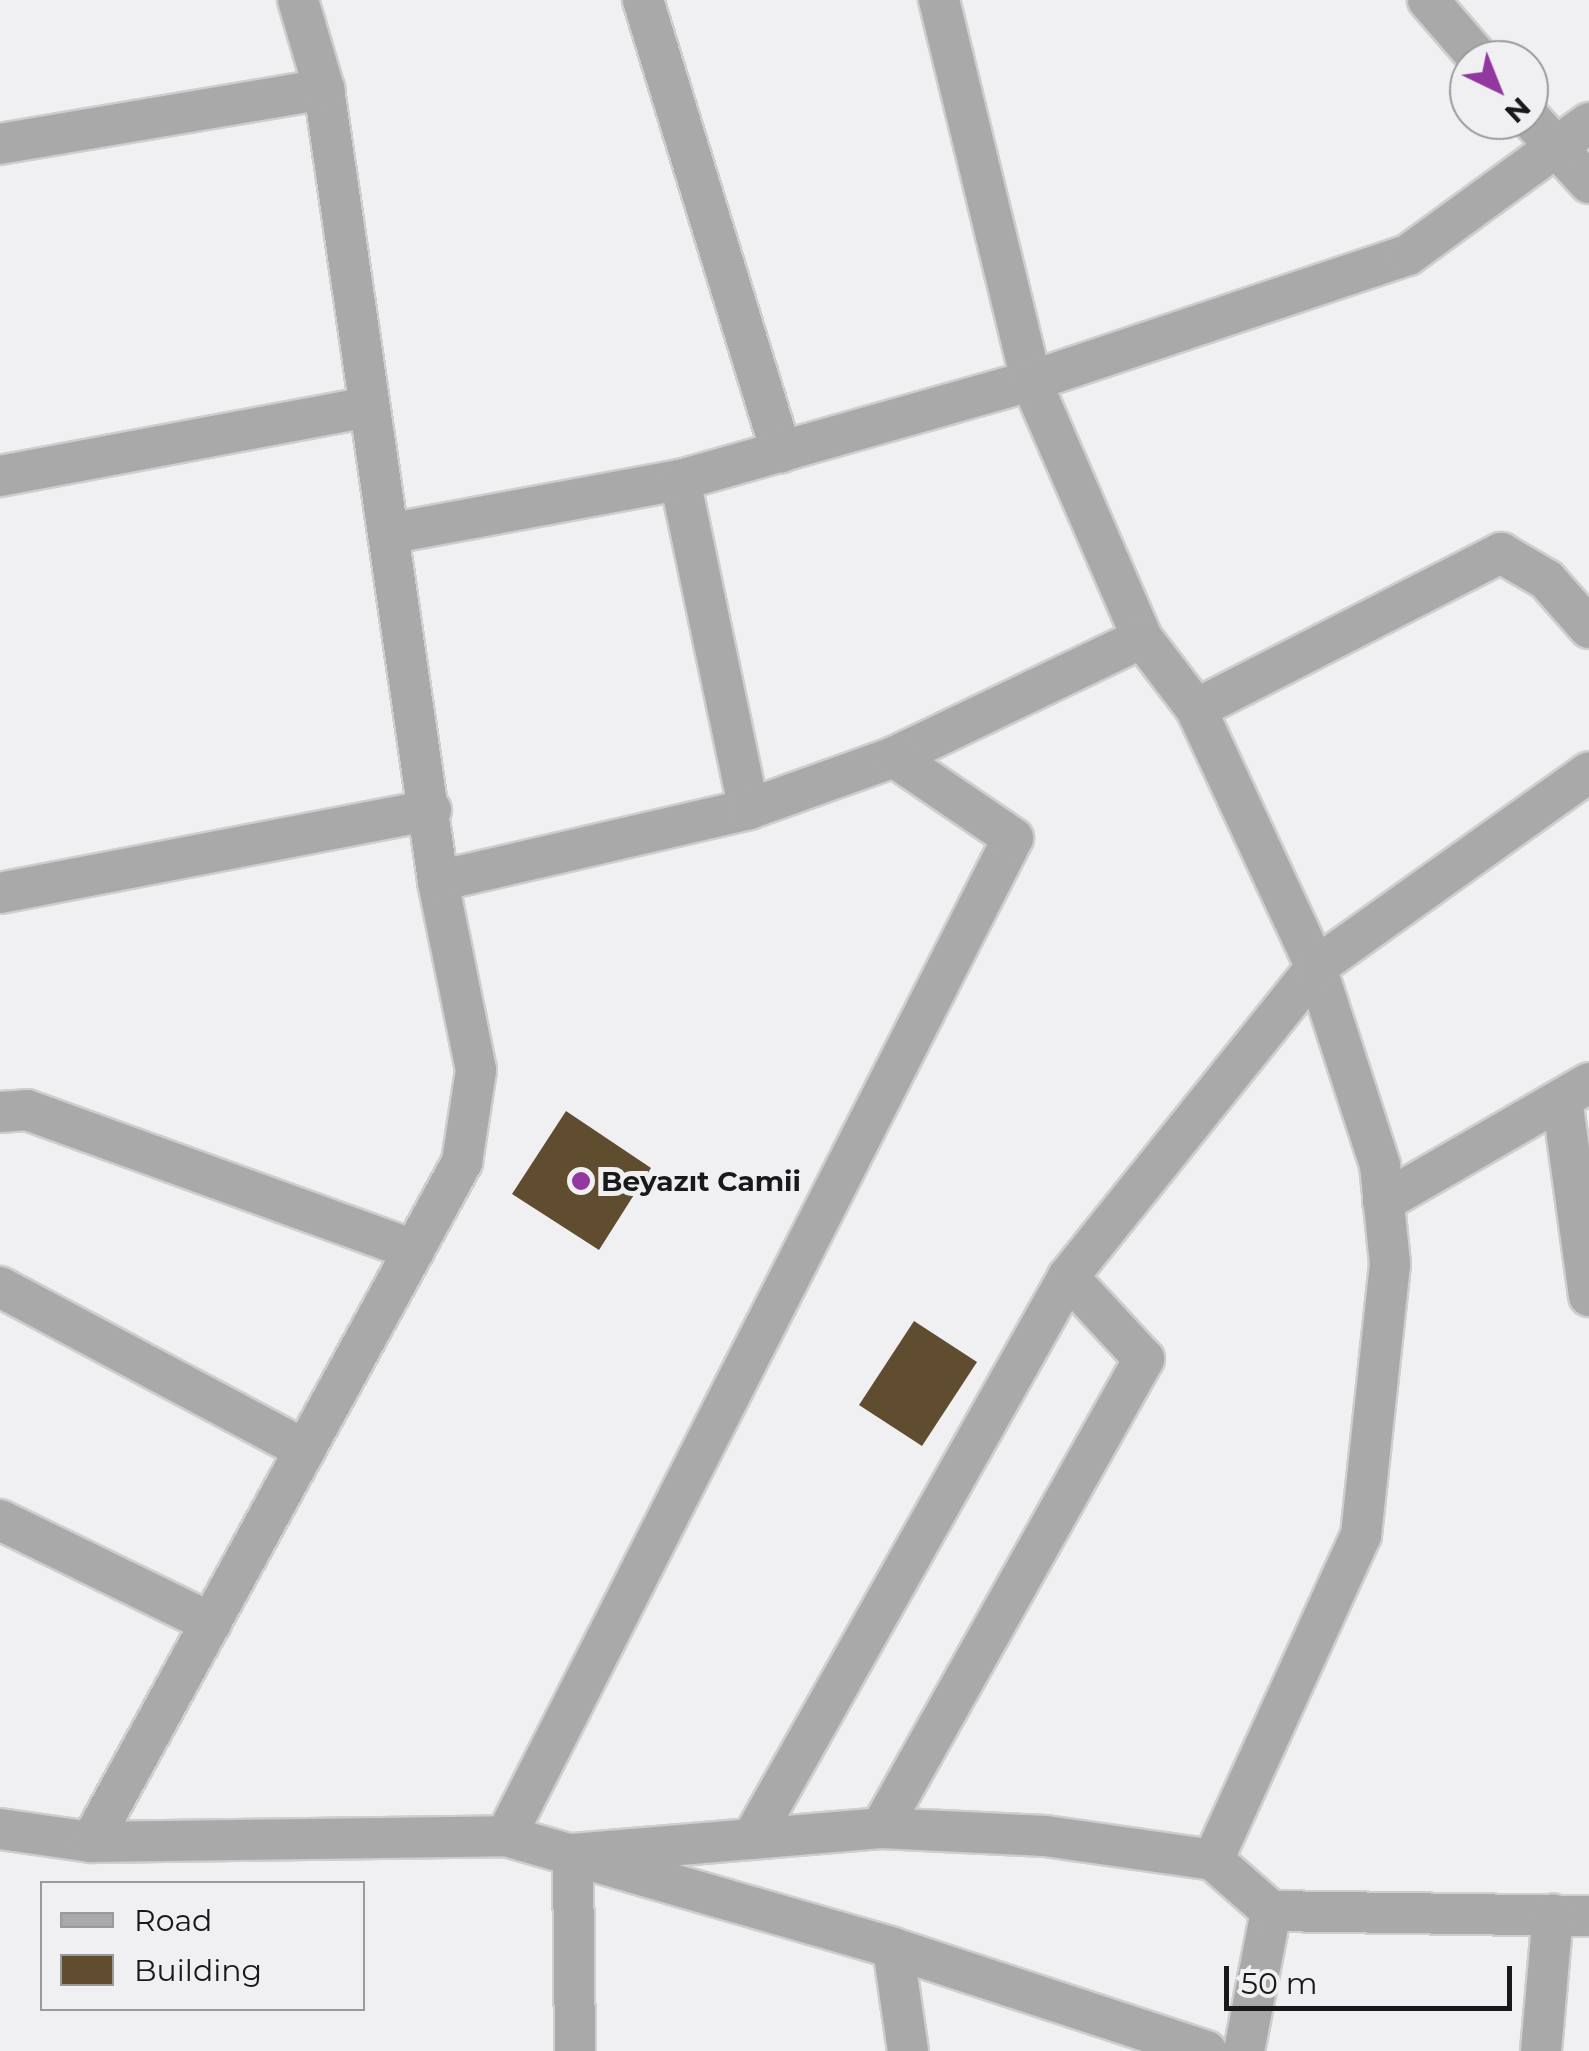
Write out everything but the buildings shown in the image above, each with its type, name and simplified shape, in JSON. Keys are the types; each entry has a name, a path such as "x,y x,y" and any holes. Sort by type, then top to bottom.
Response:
{"street":[{"path":"92,1842 462,1162 476,1070 438,881 392,533 367,407 324,88 298,0"},
{"path":"643,0 781,452"},
{"path":"938,0 1032,381 1142,638 1196,709 1316,967 1380,1165 1390,1264 1361,1535 1214,1860"},
{"path":"1428,0 1463,40"},
{"path":"0,144 324,88"},
{"path":"392,533 680,480 1032,381 1408,255 1558,151 1589,123"},
{"path":"1549,140 1589,183"},
{"path":"0,476 367,407"},
{"path":"680,480 749,809"},
{"path":"1196,709 1501,553 1546,580 1589,628"},
{"path":"438,881 749,809 894,757 1142,638"},
{"path":"506,1836 1013,838 894,757"},
{"path":"752,1839 1068,1277 1316,967 1589,772"},
{"path":"0,893 431,810"},
{"path":"1383,1202 1575,1091 1589,1296"},
{"path":"0,1112 27,1110 414,1250"},
{"path":"881,1828 1144,1359 1068,1277"},
{"path":"0,1287 305,1450"},
{"path":"0,1520 211,1623"},
{"path":"573,1854 881,1828 1045,1836 1214,1860 1271,1911 1571,1915 1541,2051"},
{"path":"0,1829 92,1842 506,1836 893,1948 1206,2051"},
{"path":"573,1854 575,2051"},
{"path":"1244,2051 1271,1911"},
{"path":"893,1948 908,2051"}],"place":[{"name":"Beyazıt Camii","path":"581,1181"}]}
